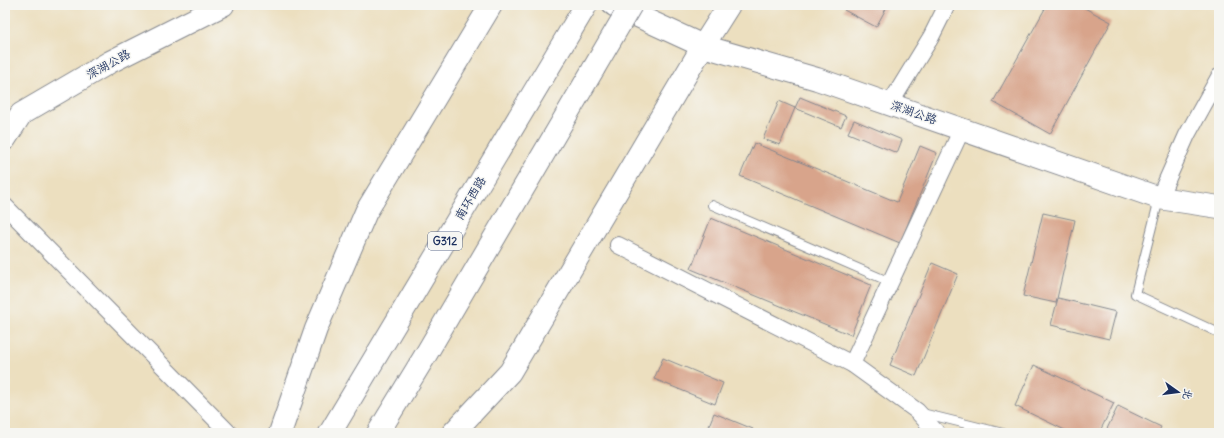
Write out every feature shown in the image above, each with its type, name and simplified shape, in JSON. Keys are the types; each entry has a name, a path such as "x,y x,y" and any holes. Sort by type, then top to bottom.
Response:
{"main road":[{"name":"深湖公路","path":"5,139 13,117 110,62 223,5"},
{"path":"280,433 316,329 366,212 491,5"},
{"name":"南环西路","path":"330,433 586,5"},
{"name":"深湖公路","path":"614,5 703,46 817,79 1159,198 1219,207"},
{"path":"378,433 425,356 631,5"},
{"path":"453,433 510,372 703,46 729,5"}],"street":[{"path":"890,104 931,37 947,5"},
{"path":"1159,198 1187,135 1219,77"},
{"path":"852,364 962,129"},
{"path":"5,206 229,433"},
{"path":"618,244 852,364 917,411 937,433"}],"lane":[{"path":"1159,198 1135,294 1219,333"},
{"path":"712,205 890,282"},
{"path":"917,411 1003,433"}],"building":[{"path":"847,5 888,5 876,27 844,10"},
{"path":"1047,5 1079,5 1111,22 1050,134 993,102"},
{"path":"800,97 846,116 841,127 795,108"},
{"path":"779,101 795,108 780,145 763,139"},
{"path":"854,120 902,140 897,153 848,133"},
{"path":"754,143 897,202 920,146 937,153 900,243 740,176"},
{"path":"1043,213 1075,220 1056,303 1023,296"},
{"path":"711,218 871,285 851,335 691,269"},
{"path":"932,263 958,274 916,376 890,365"},
{"path":"1058,298 1116,312 1109,339 1051,325"},
{"path":"663,358 723,383 715,404 654,379"},
{"path":"1034,365 1114,403 1099,433 1071,433 1015,406"},
{"path":"1118,406 1161,427 1158,433 1105,433"},
{"path":"714,413 753,429 751,433 706,433"}]}
